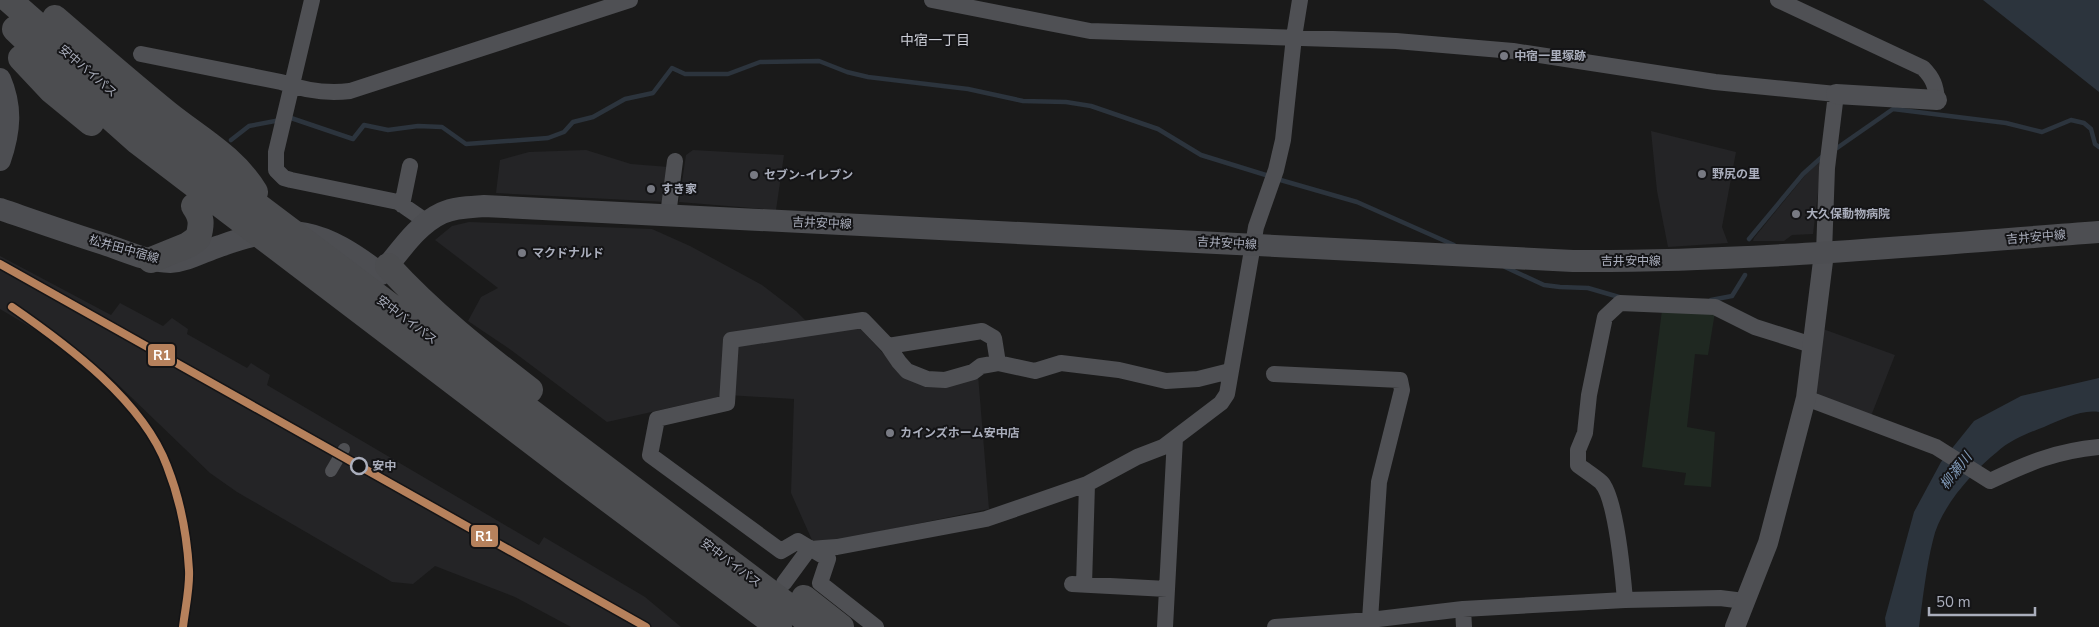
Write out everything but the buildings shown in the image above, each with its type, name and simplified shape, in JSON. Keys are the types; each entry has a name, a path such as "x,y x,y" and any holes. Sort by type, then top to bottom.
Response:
{"highway":[{"name":"安中バイパス","path":"13,4 145,134 581,466 779,627"},
{"path":"13,4 168,114 222,155 240,171 273,224"},
{"path":"0,36 52,91 128,155 194,206 218,222 249,237"},
{"path":"151,260 188,245 198,238 201,226 200,215 194,206"},
{"path":"385,270 436,315 509,374 841,627"},
{"path":"385,270 402,339 413,361 425,376 478,420 754,627"},
{"path":"478,420 509,374"},
{"name":"安中バイパス","path":"581,466 816,627"}],"main road":[{"path":"0,79 8,101 10,118 7,140 0,160"},
{"name":"吉井安中線","path":"385,270 428,222 450,210 484,206 1573,261 1666,261 1824,253 2099,232"},
{"name":"松井田中宿線","path":"0,210 151,260 170,262 190,258 249,237 292,231 319,236 385,270"},
{"name":"松井田中宿線","path":"249,237 273,224 302,219 328,223 364,243 385,270"}],"street":[{"path":"312,0 274,159 279,174 308,185 398,202 428,222"},
{"path":"141,54 334,93 350,91 630,0"},
{"path":"932,0 1055,26 1090,31 1396,41 1513,51 1715,82 1836,94 1937,100 1936,86 1930,75 1923,68 1778,0"},
{"path":"784,583 809,549 837,547 986,519 1086,484 1137,457 1163,447 1220,404 1227,394 1256,227 1276,170 1283,140 1300,0"},
{"path":"1735,627 1768,543 1806,398 1824,253 1827,168 1836,94"},
{"path":"668,215 675,161"},
{"path":"402,205 410,166"},
{"path":"339,305 385,270"},
{"path":"1625,600 1623,576 1609,496 1602,482 1578,466 1578,450 1585,433 1589,395 1605,317 1620,303 1715,308 1755,327 1812,345"},
{"path":"876,627 820,583 828,559 809,549 798,540 781,551 650,455 657,419 726,403 731,340 863,320 888,346 898,362 907,371 927,379 945,380 973,372 981,366 998,363 1035,371 1061,364 1119,370 1166,381 1198,379 1230,371"},
{"path":"888,346 982,330 994,338 998,363"},
{"path":"1274,374 1400,380 1402,390 1379,482 1370,620"},
{"path":"1806,398 1936,447 1990,481 2050,455 2099,447"},
{"path":"1165,627 1175,438"},
{"path":"331,471 344,448"},
{"path":"1086,484 1078,584 1167,589"},
{"path":"1275,627 1330,625 1463,609 1625,600 1720,598 1744,601"},
{"path":"1463,609 1464,627"}],"shaded area":[{"path":"1651,131 1736,152 1722,227 1728,243 1668,247 1657,191"},
{"path":"586,150 631,164 669,167 667,202 496,193 500,160 529,152"},
{"path":"693,150 784,155 776,210 679,202 686,155"},
{"path":"1822,160 1813,234 1792,235 1784,241 1753,241 1807,173"},
{"path":"469,222 652,229 690,246 762,285 806,321 859,327 903,375 978,375 989,509 833,541 812,540 791,493 794,399 727,395 607,422 511,350 468,321 481,297 498,288 435,240 452,226"},
{"path":"0,256 111,315 120,303 163,326 172,318 188,329 187,334 247,368 251,363 270,375 267,385 539,545 544,537 645,597 681,627 571,627 515,597 435,566 413,584 392,582 237,492 210,473 104,371 0,309"},
{"path":"1662,310 1715,312 1708,355 1695,354 1687,427 1715,432 1711,487 1684,485 1686,473 1642,467"},
{"path":"1823,329 1895,355 1871,416 1821,398 1814,389"}],"water":[{"path":"1983,0 2099,0 2099,92"},
{"name":"柳瀬川","path":"2099,378 2099,412 2085,412 2071,416 2019,437 1987,460 1968,480 1942,516 1933,540 1928,561 1919,627 1886,627 1885,618 1914,512 1941,462 1974,421 2021,396"}],"waterway":[{"path":"231,140 249,126 291,118 353,139 364,125 388,130 418,126 442,127 466,144 548,138 564,132 573,122 593,117 625,99 653,93 672,68 685,74 728,74 760,62 819,61 847,72 868,77 968,89 1023,101 1066,102 1091,106 1158,129 1201,155 1269,176"},
{"path":"1837,148 1893,109 2006,123 2042,132 2071,120 2084,123 2091,129 2095,144 2099,147"},
{"path":"1749,239 1803,174 1823,156"},
{"path":"1277,179 1357,202 1454,245"},
{"path":"1505,267 1544,285 1588,288 1619,297"},
{"path":"1711,300 1732,296 1745,275"}],"transit line":[{"name":"R1","path":"0,264 646,627"},
{"name":"R1","path":"12,307 56,339 101,376 122,397 156,442 176,491 187,544 189,577 183,627"}],"place":[{"name":"中宿一里塚跡","path":"1504,56"},
{"name":"野尻の里","path":"1702,174"},
{"name":"セブン-イレブン","path":"754,175"},
{"name":"すき家","path":"651,189"},
{"name":"大久保動物病院","path":"1796,214"},
{"name":"マクドナルド","path":"522,253"},
{"name":"カインズホーム安中店","path":"890,433"},
{"name":"安中","path":"359,466"}],"district":[{"name":"中宿一丁目","path":"935,40"}]}
